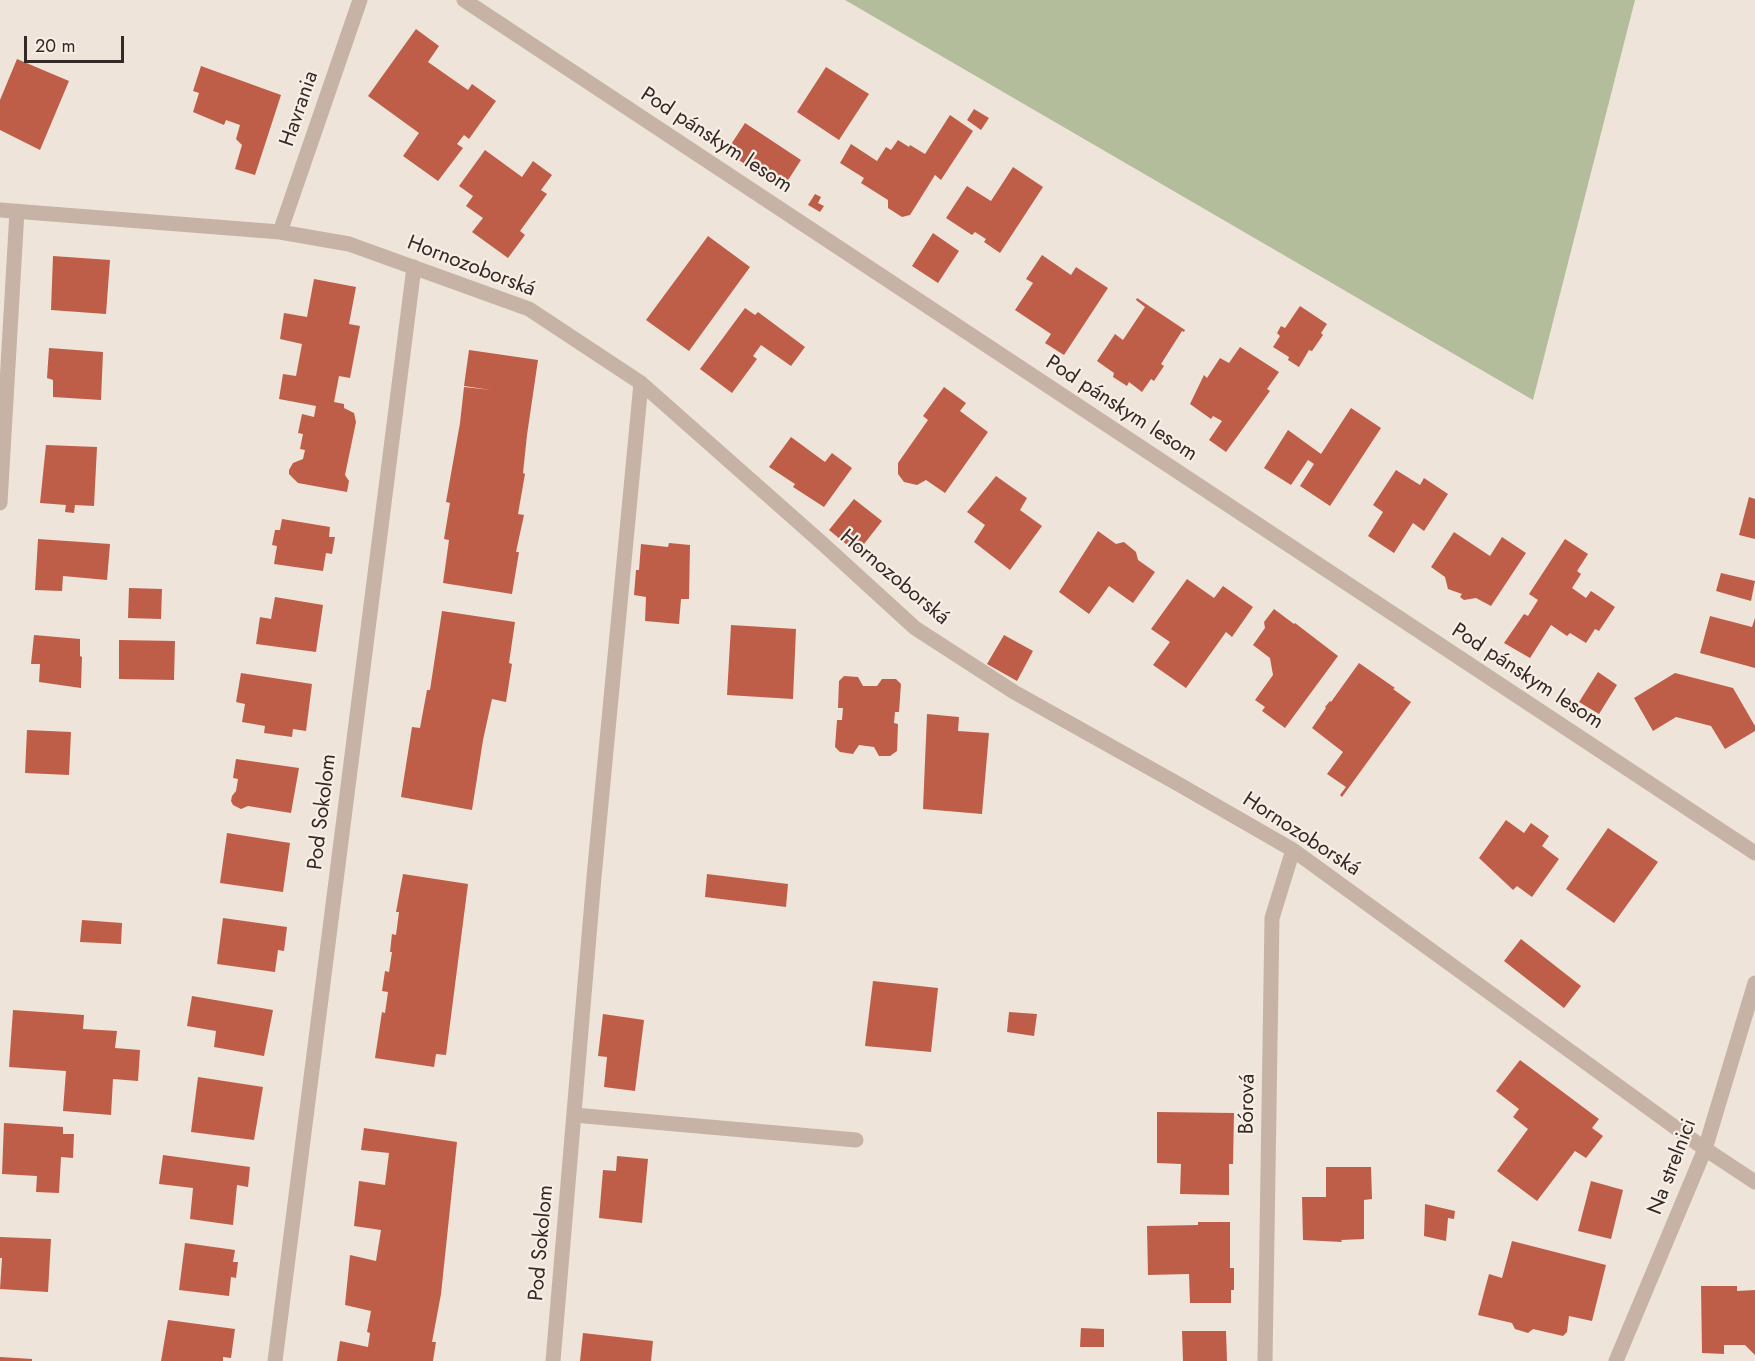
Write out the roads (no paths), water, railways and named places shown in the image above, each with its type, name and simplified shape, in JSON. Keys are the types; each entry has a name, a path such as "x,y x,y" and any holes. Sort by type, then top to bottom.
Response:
{"street":[{"name":"Havrania","path":"280,232 360,0"},
{"name":"Pod pánskym lesom","path":"464,0 1755,853"},
{"name":"Hornozoborská","path":"0,210 280,232 349,244 529,309 641,383 915,628 1014,692 1293,850 1705,1149 1755,1182"},
{"path":"0,503 17,211"},
{"name":"Pod Sokolom","path":"275,1361 414,267"},
{"name":"Pod Sokolom","path":"553,1361 594,877 641,383"},
{"name":"Bórová","path":"1265,1361 1272,918 1293,850"},
{"name":"Na strelnici","path":"1616,1361 1705,1149 1755,983"},
{"path":"574,1115 856,1140"}]}
